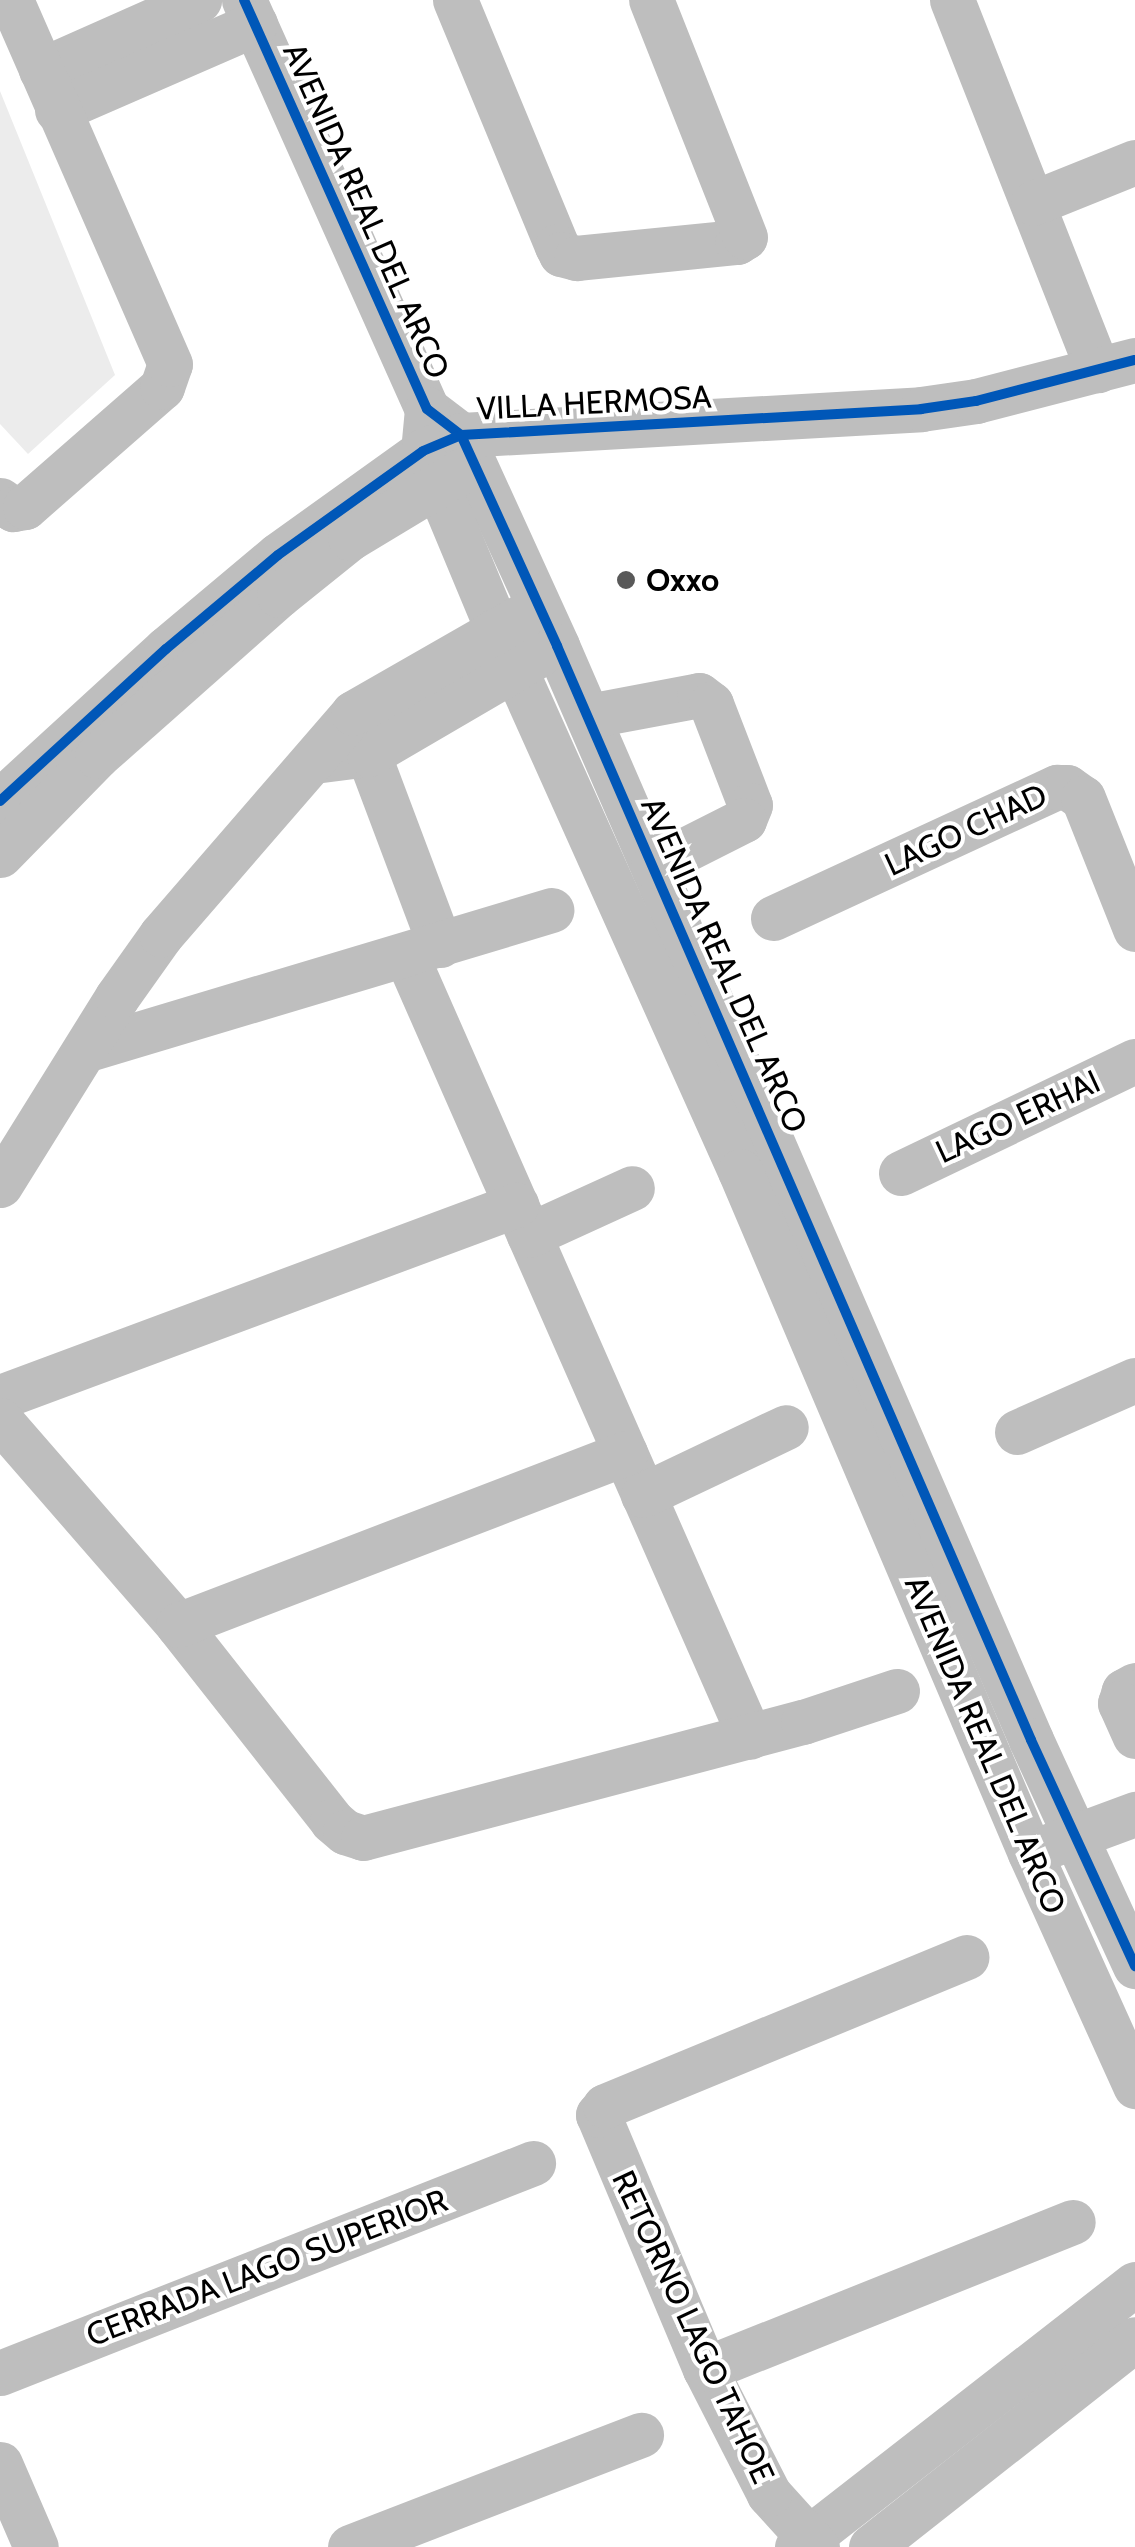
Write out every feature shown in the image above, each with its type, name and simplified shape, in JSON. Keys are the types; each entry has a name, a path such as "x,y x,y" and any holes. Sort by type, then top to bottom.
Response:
{"street":[{"path":"0,500 12,509 25,507 170,376 168,354 11,0"},
{"path":"49,90 199,0"},
{"path":"455,0 557,246 562,254 576,258 737,242 744,237 652,0"},
{"path":"952,0 1033,203 1117,365"},
{"path":"49,90 250,12"},
{"name":"AVENIDA REAL DEL ARCO","path":"250,12 444,448 548,626 653,866 760,1163 1030,1853 1135,2086"},
{"path":"1033,203 1135,162"},
{"name":"VILLA HERMOSA","path":"444,448 511,435 921,409 976,401 1117,365"},
{"path":"0,801 166,649 278,555 444,448"},
{"path":"0,855 97,756 198,664 350,538 444,448"},
{"name":"AVENIDA REAL DEL ARCO","path":"444,448 506,648 760,1163 1077,1835 1120,1893 1135,1966"},
{"path":"0,1186 161,935 314,760 548,626"},
{"path":"588,716 700,695 711,704 750,804 744,820 653,866"},
{"path":"361,734 423,950 522,1220 750,1737"},
{"name":"LAGO CHAD","path":"773,918 1057,787 1067,787 1083,798 1135,929"},
{"path":"86,1050 551,910"},
{"name":"LAGO ERHAI","path":"901,1173 1135,1061"},
{"path":"0,1396 522,1220 632,1188"},
{"path":"1017,1432 1135,1380"},
{"path":"0,1420 178,1625 332,1821 364,1838 750,1737 897,1691"},
{"path":"643,1495 786,1427"},
{"path":"178,1625 625,1453"},
{"path":"1030,1853 1135,1814"},
{"path":"1058,1915 1120,1893"},
{"name":"RETORNO LAGO TAHOE","path":"808,2544 770,2494 706,2370 599,2121 605,2106 967,1957"},
{"name":"CERRADA LAGO SUPERIOR","path":"0,2373 533,2163"},
{"path":"706,2370 1073,2222"},
{"path":"808,2544 1135,2284"},
{"path":"871,2547 1135,2339"},
{"path":"350,2547 641,2435"},
{"path":"0,2464 36,2547"}],"shaded area":[{"path":"0,91 115,375 28,454 0,424"}],"cycle path":[{"path":"244,0 427,409 461,435 557,646 1031,1740 1135,1966"},
{"path":"0,801 166,649 278,555 423,451 461,435 921,409 976,401 1135,360"}],"place":[{"name":"Oxxo","path":"626,580"}]}
